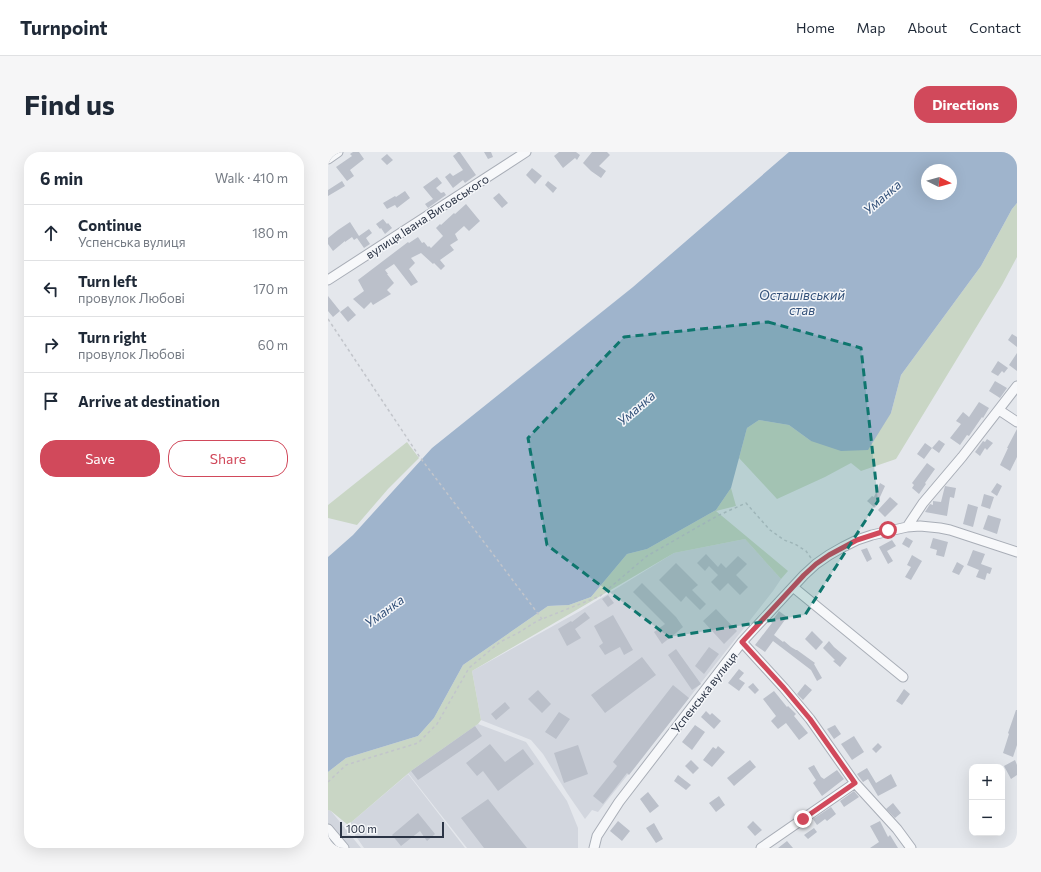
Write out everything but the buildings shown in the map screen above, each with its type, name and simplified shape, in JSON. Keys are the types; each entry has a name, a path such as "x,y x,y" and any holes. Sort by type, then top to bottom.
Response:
{"street":[{"path":"328,159 338,152"},
{"name":"вулиця Івана Виговського","path":"328,280 526,152"},
{"path":"907,527 923,503 962,457 1017,386"},
{"path":"999,410 1017,422"},
{"name":"Успенська вулиця","path":"594,848 597,836 619,802 742,642 816,564 857,540 880,532 907,527 926,526 950,530 1017,552"},
{"path":"793,587 903,677"},
{"path":"742,642 780,683 810,719 855,783 897,829 912,848"},
{"path":"761,848 855,783"},
{"path":"328,829 344,848"}],"path":[{"path":"328,319 419,456 542,619"},
{"path":"328,782 346,765 418,743 437,724 465,674 472,665 500,642 537,621 600,596 648,556 717,516 746,504 770,530 784,540 795,544 806,551 816,564"}],"highlighted area":[{"path":"768,322 861,348 878,501 805,615 669,637 547,545 528,438 624,337"}],"shaded area":[{"path":"745,539 781,579 598,812 592,810 585,819 543,754 531,740 481,720 472,671 580,611 674,553"},
{"path":"478,724 526,742 567,801 578,828 578,848 467,848 408,773"},
{"path":"408,774 465,848 364,848 348,825"},
{"path":"328,810 331,811 361,848 328,848"}],"green space":[{"path":"1017,203 1017,257 1002,285 896,459 861,471 851,463 825,477 777,499 739,458 747,428 759,420 789,425 811,441 891,413 901,375 981,266 1012,209"},
{"path":"407,442 419,458 388,489 357,525 328,518 328,505"},
{"path":"731,488 736,506 716,511 788,571 781,579 745,539 674,553 472,671 481,720 478,724 411,771 348,825 328,810 328,772 346,758 418,736 434,718 463,665 548,606 569,605 591,597 627,554 647,549 716,510"}],"water":[{"name":"Осташівський став","path":"789,152 1017,152 1017,203 1012,209 981,266 901,375 891,413 868,450 841,451 811,441 789,425 759,420 747,428 731,488 716,510 647,549 627,554 591,597 569,605 548,606 463,665 434,718 418,736 346,758 328,772 328,557 353,535 432,448 633,287"}],"route":[{"path":"803,819 855,783 810,719 765,666 742,642 816,564 857,540 888,530"}],"water label":[{"name":"Уманка","path":"882,197"},
{"name":"Уманка","path":"636,408"},
{"name":"Уманка","path":"384,611"}]}
